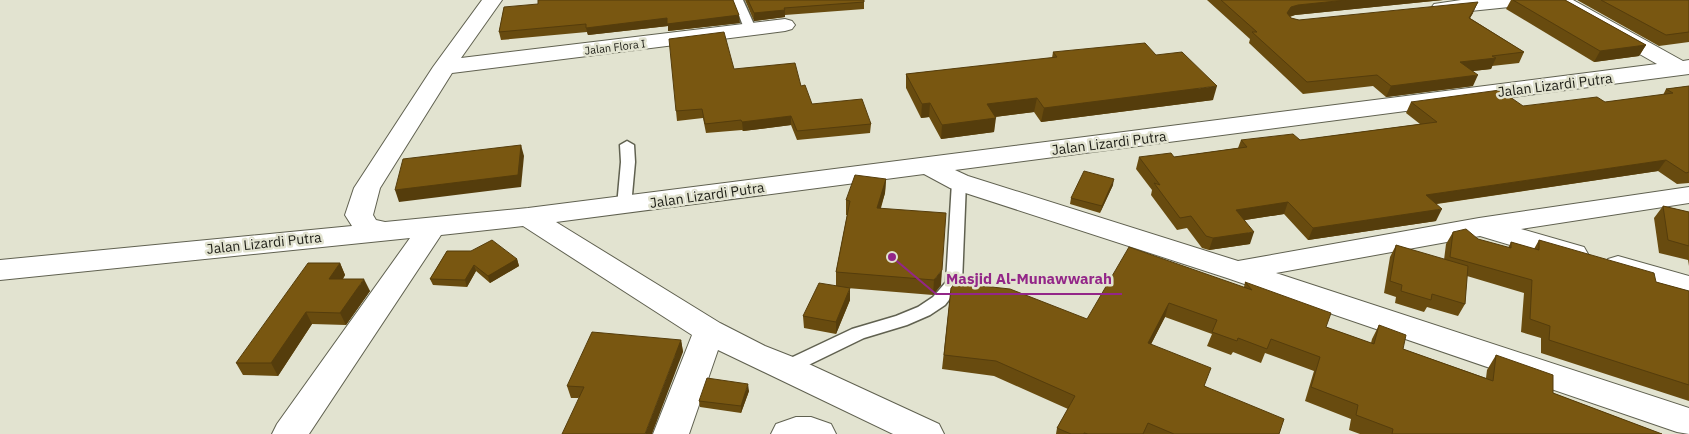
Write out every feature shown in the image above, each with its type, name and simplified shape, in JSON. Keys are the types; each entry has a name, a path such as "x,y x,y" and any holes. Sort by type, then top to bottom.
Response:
{"street":[{"path":"384,231 366,226 359,215 367,188 444,67 492,0"},
{"path":"1421,10 1518,0"},
{"path":"1559,0 1684,68"},
{"name":"Jalan Flora I","path":"444,67 751,31 785,25"},
{"name":"Jalan Lizardi Putra","path":"0,270 624,206 1684,68"},
{"path":"930,166 959,182 1237,271 1689,422"},
{"path":"1237,271 1479,227 1689,195"},
{"path":"528,217 716,335 754,355 786,368 926,434"},
{"path":"290,434 434,226"},
{"path":"1479,227 1689,286"},
{"path":"671,434 716,335"},
{"path":"789,434 811,431 818,434"}],"lane":[{"path":"738,0 751,31"},
{"path":"624,206 628,162 627,145"},
{"path":"786,368 858,333 916,315 939,301 954,282 959,182"}],"building":[{"path":"538,0 733,0 739,15 667,24 667,18 586,28 586,24 499,32 504,7 538,4"},
{"path":"748,0 864,0 864,2 784,8 785,10 754,13"},
{"path":"1221,0 1346,0 1291,7 1287,13 1291,18 1299,20 1478,2 1469,18 1524,52 1492,56 1496,58 1460,62 1478,75 1391,86 1377,75 1307,82 1252,32 1257,32"},
{"path":"1513,0 1565,0 1646,45 1600,51"},
{"path":"1601,0 1689,0 1689,32 1666,35"},
{"path":"724,32 734,69 795,63 801,86 805,85 812,104 862,99 871,124 797,131 791,116 705,124 702,109 676,111 669,39"},
{"path":"1145,43 1156,55 1182,52 1217,86 1044,108 1037,98 987,104 996,118 942,125 930,103 922,104 906,74 1057,57 1053,52"},
{"path":"1689,86 1689,172 1686,173 1666,160 1426,195 1442,209 1313,228 1288,202 1236,210 1254,232 1213,238 1206,236 1191,216 1180,218 1154,183 1160,185 1139,157 1171,153 1174,157 1247,147 1241,140 1293,134 1300,140 1437,122 1411,102 1500,90 1523,106 1597,97 1605,102 1673,93 1666,89"},
{"path":"521,145 518,175 395,190 403,159"},
{"path":"1084,171 1114,179 1102,206 1071,198"},
{"path":"855,175 886,179 877,208 946,213 942,270 934,280 836,272 850,201 846,200"},
{"path":"1663,206 1689,212 1689,246 1668,240"},
{"path":"1466,229 1478,239 1511,248 1511,242 1539,250 1539,240 1654,273 1656,282 1689,291 1689,385 1549,340 1550,326 1530,319 1532,280 1450,257 1453,232"},
{"path":"492,240 517,259 488,276 474,265 465,280 430,279 447,251 471,251"},
{"path":"1396,245 1468,266 1465,304 1432,294 1431,300 1401,291 1402,285 1390,281"},
{"path":"1129,247 1252,290 1245,282 1331,313 1326,327 1374,344 1379,325 1406,335 1403,349 1493,381 1496,355 1553,375 1553,393 1662,434 1392,434 1393,429 1356,415 1358,405 1311,387 1320,357 1271,339 1267,349 1238,338 1237,341 1212,332 1217,320 1169,303 1148,343 1211,368 1204,386 1284,419 1279,434 1174,434 1148,423 1143,434 1071,434 1057,428 1075,396 996,361 944,355 951,288 955,283 1010,289 1087,319"},
{"path":"308,263 340,263 329,279 364,279 340,313 306,312 271,363 236,363"},
{"path":"819,283 850,288 836,322 803,316"},
{"path":"592,332 681,340 645,434 562,434 584,387 567,386"},
{"path":"707,378 748,384 741,406 699,401"}],"place":[{"name":"Masjid Al-Munawwarah","path":"892,257"}]}
